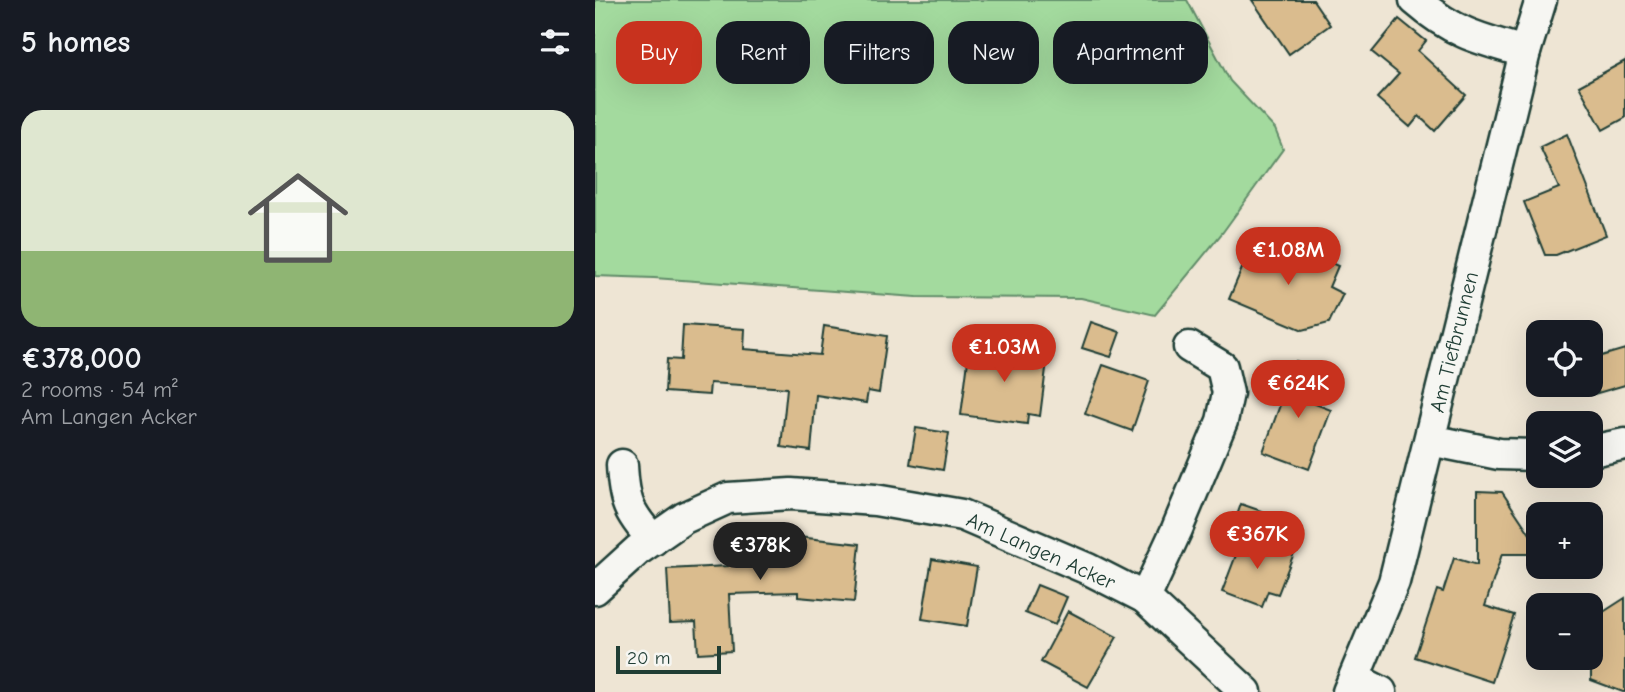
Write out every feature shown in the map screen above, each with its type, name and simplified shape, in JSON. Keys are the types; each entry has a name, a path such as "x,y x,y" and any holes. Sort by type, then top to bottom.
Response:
{"street":[{"path":"1415,0 1437,20 1470,36 1525,52"},
{"name":"Am Tiefbrunnen","path":"1381,692 1351,686 1394,582 1525,52 1541,0"},
{"path":"1145,598 1205,464 1222,421 1228,393 1221,368 1189,347"},
{"path":"1430,440 1499,454 1526,455"},
{"path":"1603,449 1625,444"},
{"path":"622,465 624,492 633,517 653,540"},
{"name":"Am Langen Acker","path":"595,589 653,540 684,518 729,498 791,494 875,500 962,516 1051,552 1145,598 1246,692"}],"green space":[{"path":"595,0 1187,0 1198,21 1053,21 1053,84 1208,84 1208,40 1230,81 1275,129 1283,149 1223,232 1155,315 1081,298 916,297 595,276"}],"building":[{"path":"1252,0 1313,0 1330,25 1289,54"},
{"path":"1399,19 1426,41 1418,51 1466,95 1435,131 1419,116 1410,127 1377,98 1399,74 1372,52"},
{"path":"1625,61 1625,118 1603,130 1579,86"},
{"path":"1567,134 1606,235 1556,255 1545,255 1524,202 1559,188 1540,147"},
{"path":"1288,244 1338,266 1329,287 1343,294 1329,323 1303,330 1229,299 1252,245 1282,258"},
{"path":"1091,322 1120,332 1111,357 1082,348"},
{"path":"683,325 745,329 744,349 820,355 824,326 887,336 879,393 868,391 866,403 816,395 811,451 781,447 787,388 710,383 709,395 665,392 667,359 681,360"},
{"path":"970,345 1048,353 1040,416 1028,414 1027,424 961,415"},
{"path":"1625,349 1625,385 1603,391 1603,355"},
{"path":"1296,361 1322,371 1310,402 1331,410 1309,469 1263,452"},
{"path":"1103,365 1149,381 1132,431 1085,414"},
{"path":"916,428 949,433 943,470 910,464"},
{"path":"1477,491 1502,492 1526,528 1526,554 1502,554 1485,606 1514,615 1492,682 1415,657 1437,590 1443,592 1454,558 1477,565"},
{"path":"1241,504 1273,515 1263,541 1232,530"},
{"path":"1244,534 1294,553 1278,594 1268,591 1262,607 1222,592"},
{"path":"780,535 860,544 854,602 798,597 798,592 729,594 732,651 698,653 696,622 670,623 667,569 728,566 727,542 780,540"},
{"path":"932,559 977,567 967,626 922,619"},
{"path":"1037,585 1067,597 1055,625 1025,613"},
{"path":"1625,598 1625,692 1591,680 1591,670 1603,670 1603,612"},
{"path":"1068,611 1117,637 1088,687 1041,662"}]}
